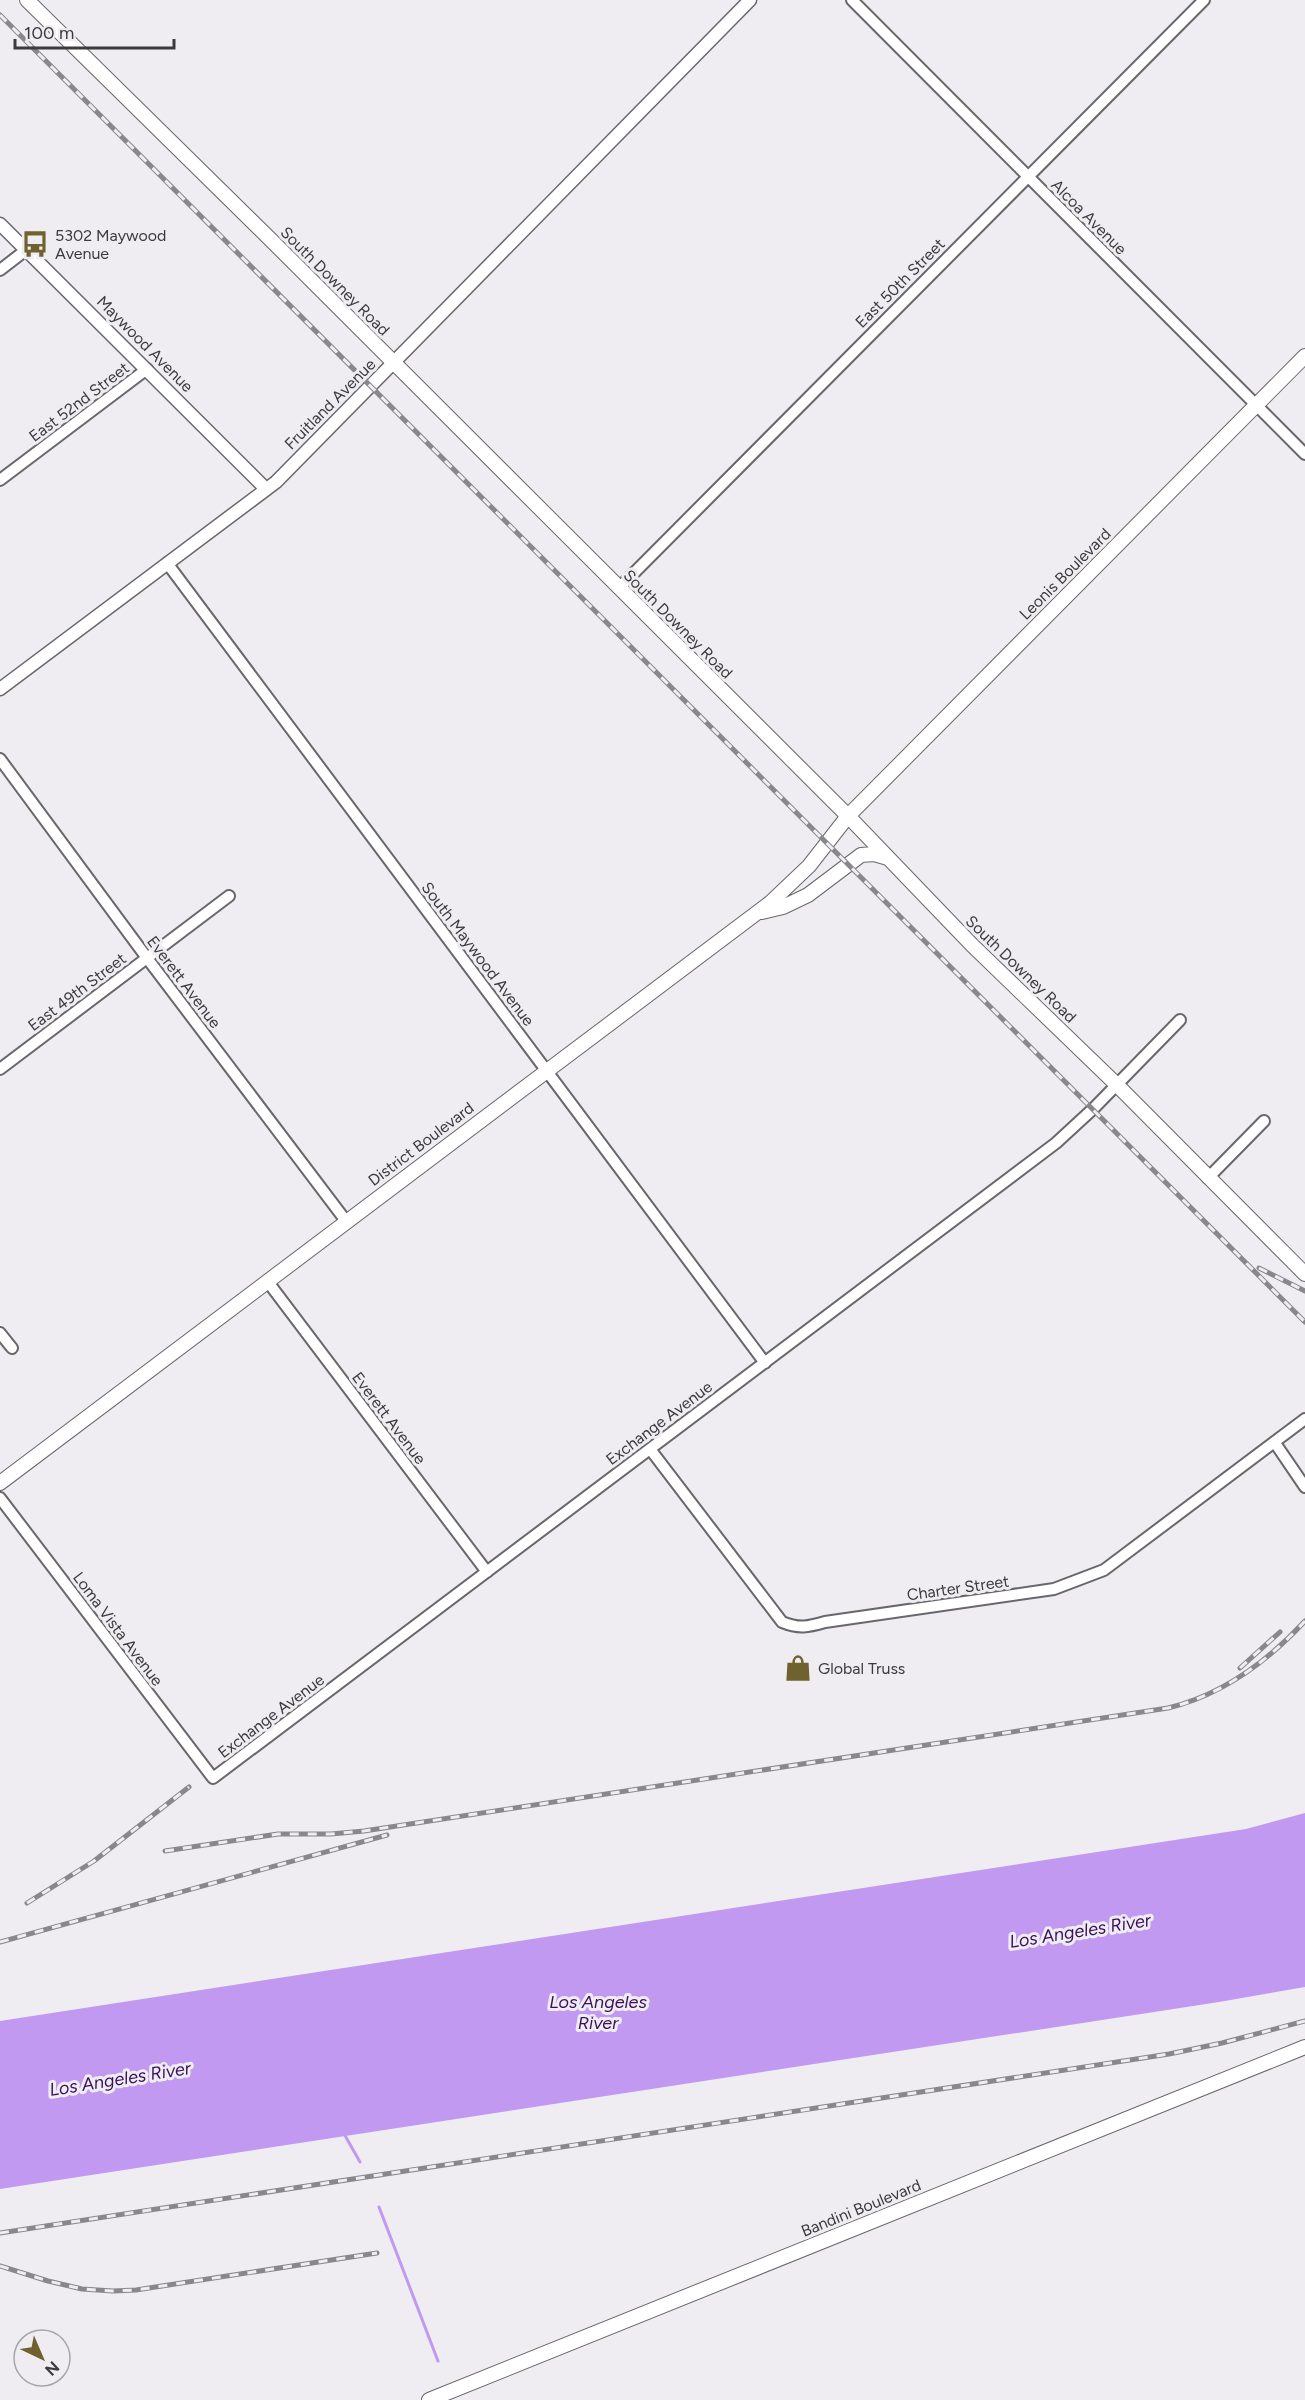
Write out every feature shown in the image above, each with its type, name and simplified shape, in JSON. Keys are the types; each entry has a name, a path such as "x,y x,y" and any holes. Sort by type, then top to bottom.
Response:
{"main road":[{"name":"South Downey Road","path":"27,0 848,816 977,950 1116,1084 1305,1274"},
{"name":"Leonis Boulevard","path":"848,816 1305,356"},
{"name":"District Boulevard","path":"0,1483 758,913 809,866 848,816"},
{"path":"758,913 783,906 808,895 861,855 874,854 889,859"},
{"name":"Bandini Boulevard","path":"429,2400 1305,2047"}],"street":[{"name":"Fruitland Avenue","path":"0,689 276,482 750,0"},
{"name":"Alcoa Avenue","path":"852,0 1305,454"},
{"name":"East 50th Street","path":"619,588 1204,0"},
{"name":"Maywood Avenue","path":"0,224 266,489"},
{"path":"0,270 26,250"},
{"name":"East 52nd Street","path":"0,480 147,369"},
{"name":"South Maywood Avenue","path":"167,563 765,1363"},
{"name":"Everett Avenue","path":"0,759 346,1221"},
{"name":"East 49th Street","path":"2,1064 229,896"},
{"name":"Exchange Avenue","path":"213,1778 1056,1143 1094,1108 1180,1020"},
{"path":"1208,1178 1264,1121"},
{"name":"Everett Avenue","path":"268,1282 487,1572"},
{"path":"0,1333 12,1348"},
{"name":"Charter Street","path":"650,1449 782,1622 800,1628 825,1622 1054,1589 1104,1570 1305,1419"},
{"path":"1275,1443 1305,1487"},
{"name":"Loma Vista Avenue","path":"0,1498 213,1778"}],"water":[{"name":"Los Angeles River","path":"1305,1813 1305,1987 0,2189 0,2021 1246,1829"}],"waterway":[{"path":"343,2132 360,2162"},
{"path":"379,2207 438,2361"}],"railway":[{"path":"0,15 1305,1322"},
{"path":"1259,1268 1305,1291"},
{"path":"165,1851 278,1834 331,1834 364,1831 1168,1708 1207,1695 1225,1686 1259,1663 1305,1621"},
{"path":"1240,1668 1280,1632"},
{"path":"27,1903 94,1861 189,1787"},
{"path":"0,1942 387,1835"},
{"path":"0,2233 1169,2054 1222,2043 1305,2021"},
{"path":"0,2266 82,2289 113,2291 136,2290 377,2253"}],"place":[{"name":"5302 Maywood Avenue","path":"35,244"},
{"name":"Global Truss","path":"798,1668"}]}
